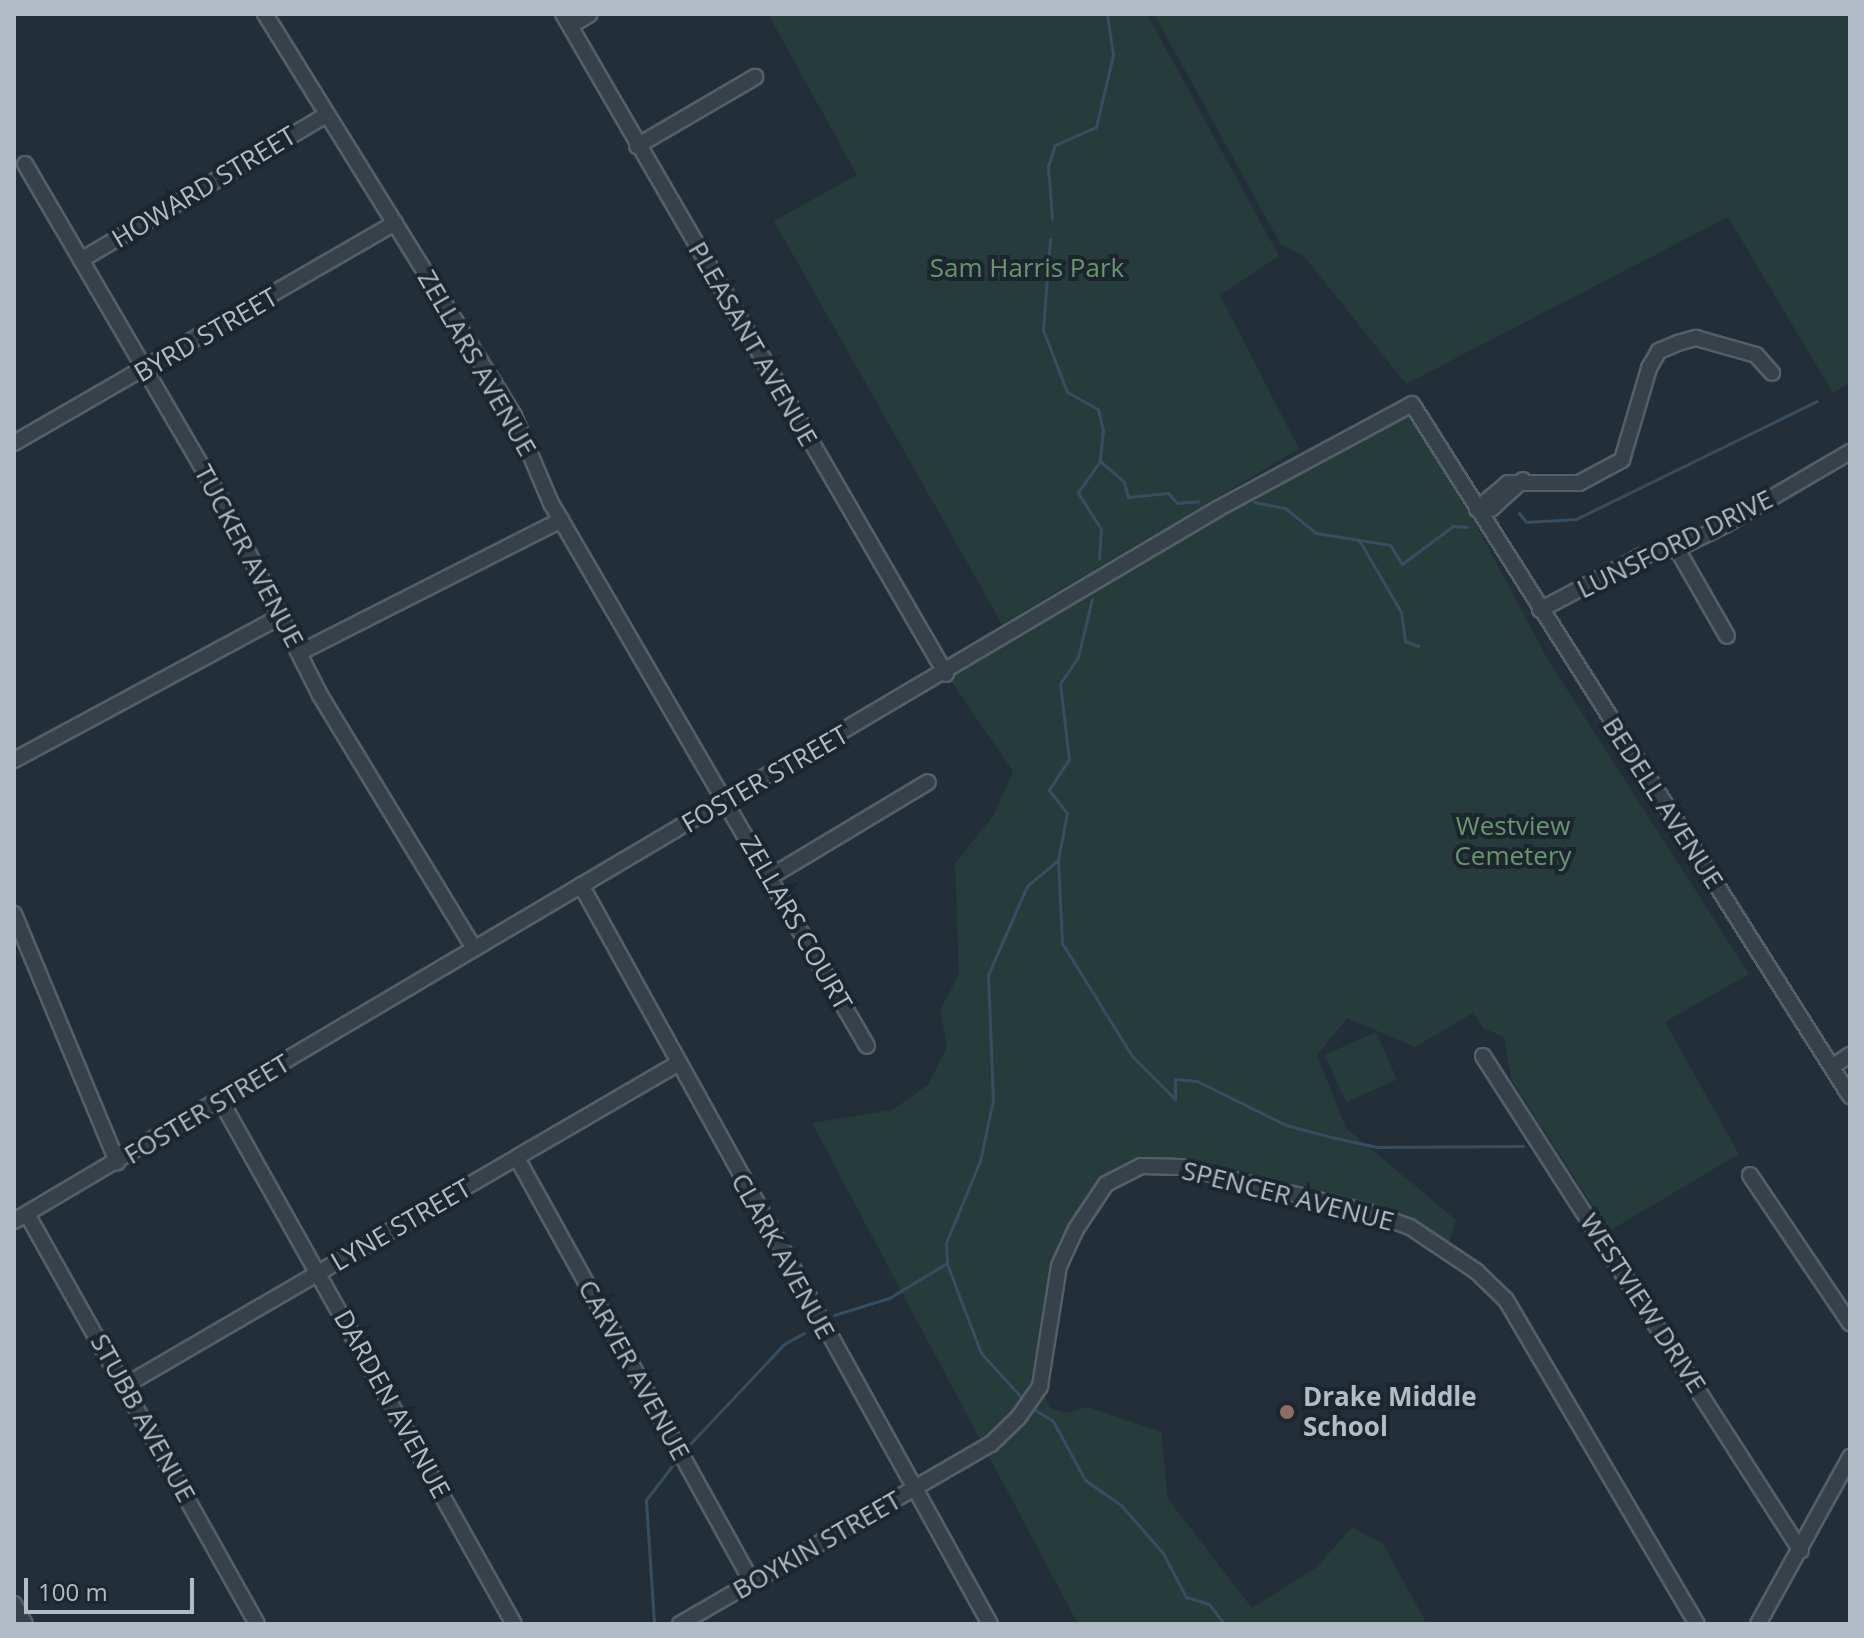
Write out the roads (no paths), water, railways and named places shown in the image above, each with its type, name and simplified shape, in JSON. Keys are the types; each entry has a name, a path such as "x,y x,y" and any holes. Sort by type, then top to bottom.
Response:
{"street":[{"name":"ZELLARS AVENUE","path":"265,14 514,416 561,520 725,801"},
{"path":"566,20 590,14"},
{"name":"PLEASANT AVENUE","path":"566,20 946,674"},
{"path":"637,146 755,77"},
{"name":"HOWARD STREET","path":"81,260 326,115"},
{"name":"TUCKER AVENUE","path":"25,164 148,370 299,653 474,948"},
{"name":"BYRD STREET","path":"14,443 148,370 395,223"},
{"path":"1477,509 1493,508 1523,480 1579,483 1622,460 1649,368 1659,351 1696,338 1756,355 1772,373"},
{"name":"FOSTER STREET","path":"20,1218 581,885 946,674 1219,508 1412,404 1477,509"},
{"name":"LUNSFORD DRIVE","path":"1540,610 1641,556 1677,549 1850,452"},
{"name":"BEDELL AVENUE","path":"1477,509 1850,1096"},
{"path":"299,653 561,520"},
{"path":"1677,549 1727,636"},
{"path":"14,760 280,617"},
{"path":"770,877 928,782"},
{"name":"ZELLARS COURT","path":"725,801 867,1046"},
{"name":"CLARK AVENUE","path":"581,885 912,1490 990,1624"},
{"path":"14,914 117,1162"},
{"path":"1832,1067 1850,1055"},
{"name":"WESTVIEW DRIVE","path":"1483,1056 1801,1551"},
{"name":"LYNE STREET","path":"126,1385 677,1064"},
{"name":"DARDEN AVENUE","path":"221,1101 514,1624"},
{"name":"CARVER AVENUE","path":"517,1158 752,1582"},
{"name":"SPENCER AVENUE","path":"912,1490 991,1444 1040,1386 1059,1266 1097,1195 1141,1166 1181,1167 1372,1213 1410,1227 1476,1271 1506,1300 1697,1624"},
{"path":"1750,1175 1850,1323"},
{"name":"STUBB AVENUE","path":"20,1218 126,1385 257,1624"},
{"path":"1758,1624 1801,1551 1850,1457"},
{"name":"BOYKIN STREET","path":"680,1624 912,1490"},
{"path":"14,1604 25,1624"}],"waterway":[{"path":"1052,219 1048,166 1055,145 1096,127 1113,55 1107,14"},
{"path":"1050,239 1043,330 1067,392 1098,409 1103,430 1100,461 1078,493 1101,529 1099,559"},
{"path":"1519,513 1526,522 1576,519 1817,401"},
{"path":"1100,461 1124,482 1128,497 1168,493 1177,503 1198,501"},
{"path":"1254,502 1285,508 1316,533 1390,545 1402,564 1453,526 1467,527"},
{"path":"1359,540 1401,612 1405,641 1418,646"},
{"path":"1092,599 1078,657 1060,684 1069,759 1049,790 1067,813 1058,860 1062,943 1132,1056 1175,1099 1175,1079 1197,1081 1286,1125 1331,1137 1377,1147 1523,1146"},
{"path":"834,1315 889,1298 947,1263 946,1243 980,1161 993,1100 988,975 1027,886 1058,860"},
{"path":"947,1264 981,1353 1021,1397"},
{"path":"687,1447 784,1344 804,1333"},
{"path":"1035,1410 1053,1421 1085,1480 1121,1505 1163,1553 1186,1597 1209,1604 1224,1624"},
{"path":"654,1622 646,1500 675,1462"}],"place":[{"name":"Drake Middle School","path":"1287,1412"}],"park label":[{"name":"Sam Harris Park","path":"1027,268"},
{"name":"Westview Cemetery","path":"1513,841"}]}
